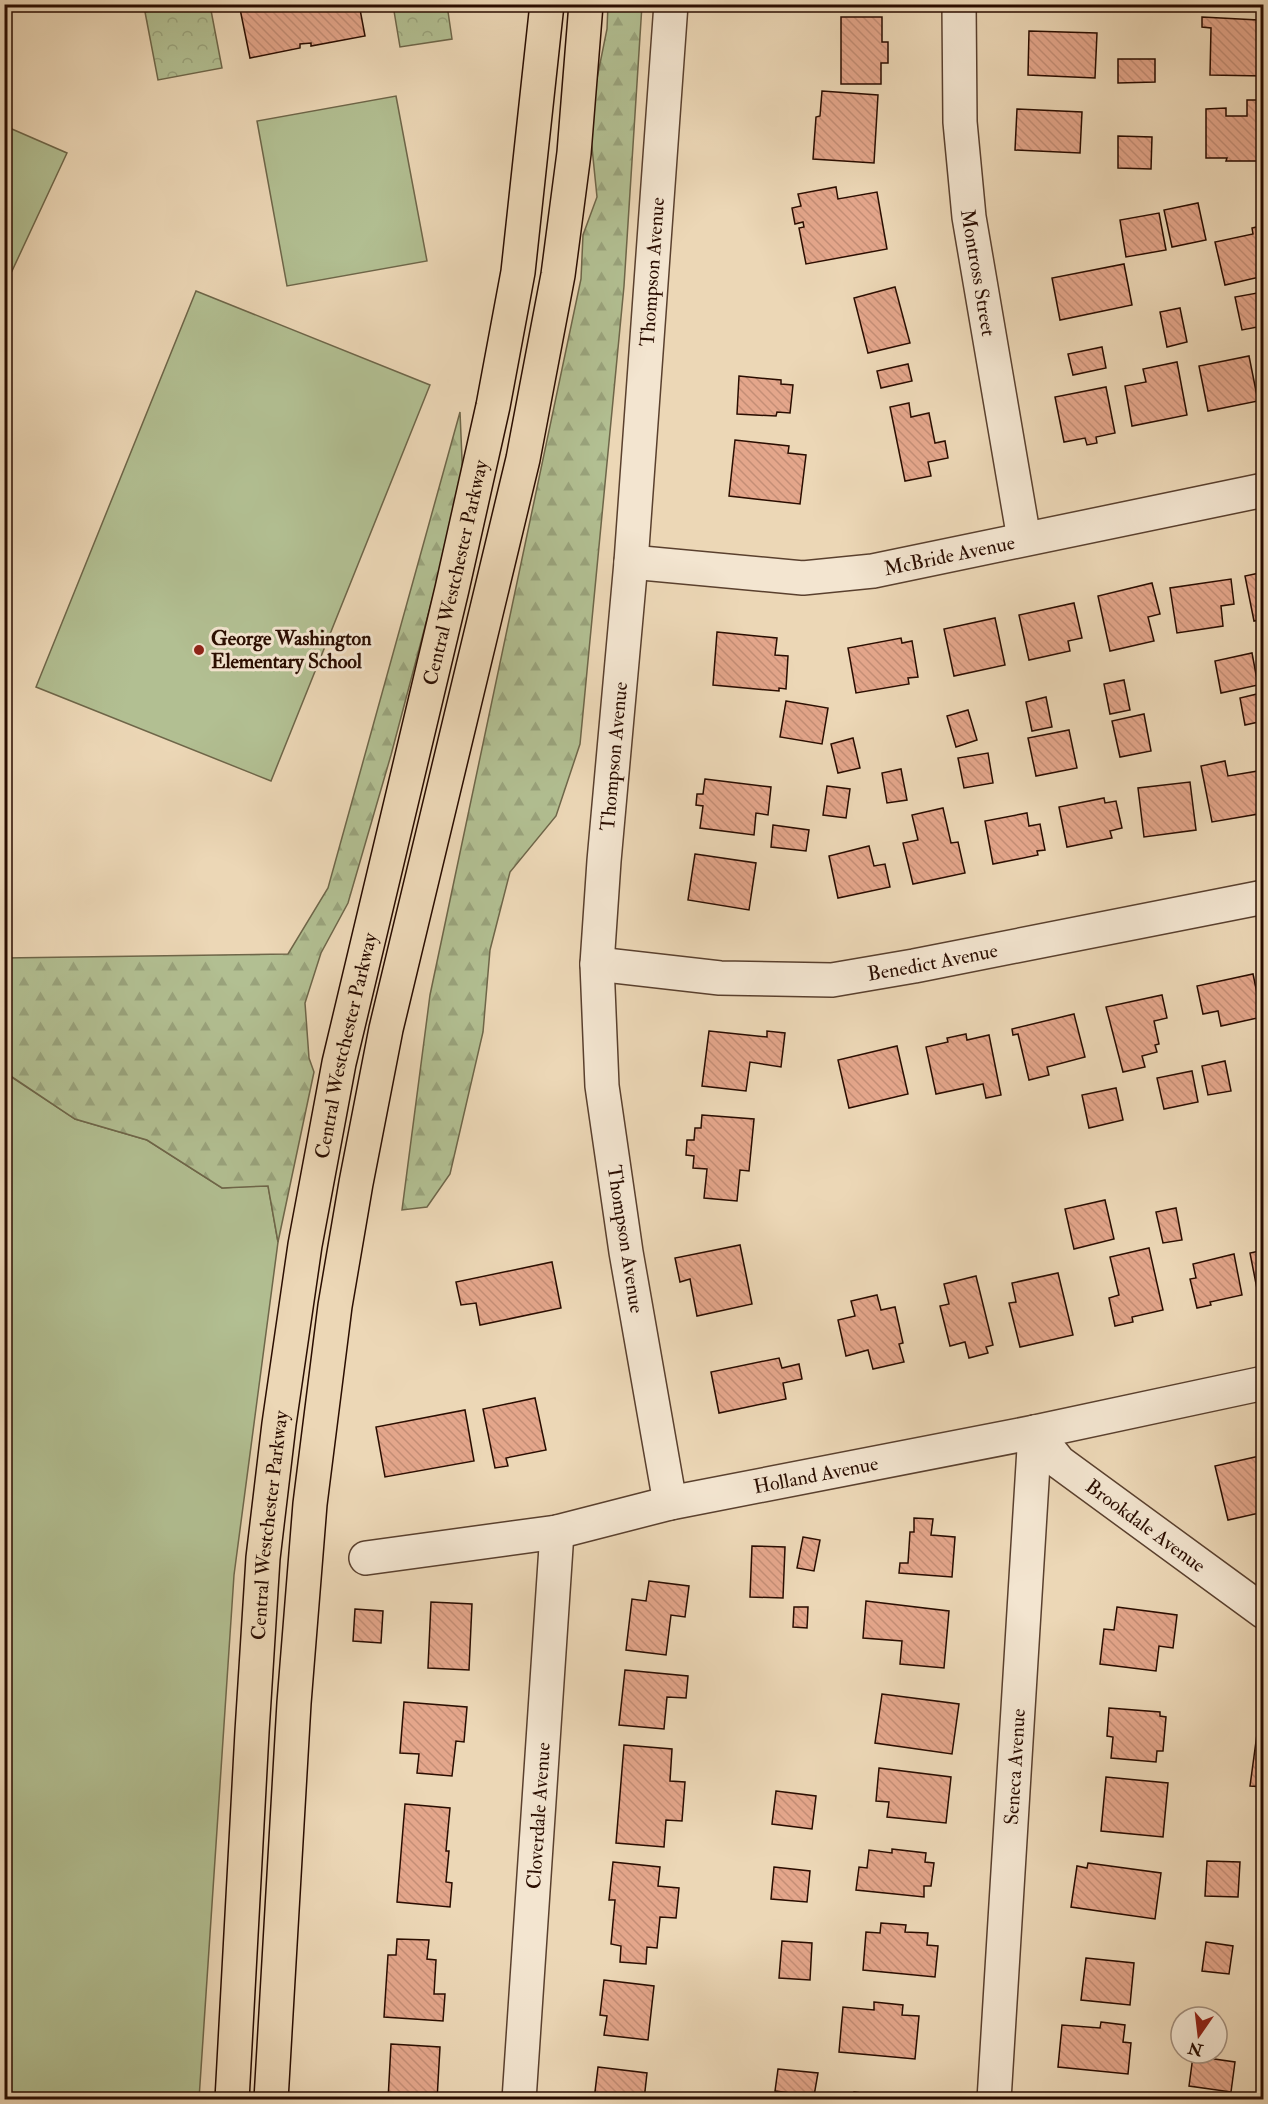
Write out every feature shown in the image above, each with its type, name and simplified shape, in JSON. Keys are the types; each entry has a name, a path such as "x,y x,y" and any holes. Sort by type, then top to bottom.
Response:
{"main road":[{"name":"Central Westchester Parkway","path":"232,2100 264,1558 279,1424 305,1245 339,1063 494,406 518,272 548,4"},
{"name":"Central Westchester Parkway","path":"271,2100 294,1714 310,1504 335,1306 386,1029 526,448 558,275 574,153 586,4"}],"street":[{"name":"Thompson Avenue","path":"670,1503 626,1252 602,1086 597,964 631,562 671,4"},
{"name":"Montross Street","path":"959,4 960,122 969,217 1024,539"},
{"name":"McBride Avenue","path":"631,562 803,578 873,571 1263,490"},
{"name":"Benedict Avenue","path":"597,964 720,978 832,980 925,964 1263,897"},
{"name":"Holland Avenue","path":"366,1558 557,1532 670,1503 1035,1432 1263,1383"},
{"name":"Brookdale Avenue","path":"1035,1432 1059,1462 1263,1612"},
{"name":"Seneca Avenue","path":"994,2100 1035,1432"},
{"name":"Cloverdale Avenue","path":"519,2100 557,1532"}],"green space":[{"path":"182,4 210,5 222,68 158,80 145,12"},
{"path":"393,5 447,5 452,39 400,47"},
{"path":"608,5 642,5 624,286 580,744 556,816 510,872 490,950 483,1032 450,1174 427,1207 402,1210 430,995 581,279 583,235 597,197 589,118 607,29"},
{"path":"396,96 427,261 287,286 257,121"},
{"path":"5,126 67,153 5,286"},
{"path":"196,291 430,385 271,781 36,687"},
{"path":"460,412 463,483 391,755 348,903 321,953 305,1003 309,1058 314,1072 278,1242 268,1186 222,1188 147,1140 75,1119 5,1072 4,958 288,954 328,888"},
{"path":"4,1072 75,1119 147,1140 222,1188 268,1185 278,1242 234,1575 199,2099 5,2099"}],"building":[{"path":"239,4 359,4 365,36 311,46 311,43 300,44 300,48 250,58"},
{"path":"841,17 882,17 882,42 888,42 888,63 881,63 881,84 841,84"},
{"path":"1202,17 1258,20 1257,44 1264,44 1264,76 1210,75 1211,28 1202,27"},
{"path":"1029,31 1097,33 1095,78 1028,75"},
{"path":"1118,59 1155,59 1155,82 1118,83"},
{"path":"822,91 878,95 874,163 813,159 816,117 820,116"},
{"path":"1247,100 1264,100 1264,161 1226,161 1227,158 1206,158 1206,109 1226,108 1226,116 1247,116"},
{"path":"1017,109 1082,112 1080,153 1015,150"},
{"path":"1118,136 1152,137 1151,169 1118,168"},
{"path":"836,187 838,199 877,192 887,249 806,264 799,228 804,227 803,222 795,224 792,208 801,206 798,194"},
{"path":"1198,203 1206,240 1172,247 1164,210"},
{"path":"1159,213 1166,250 1126,257 1120,220"},
{"path":"1264,225 1264,276 1225,285 1215,242 1253,234 1252,228"},
{"path":"1124,264 1132,305 1060,320 1052,278"},
{"path":"895,287 910,343 868,353 854,298"},
{"path":"1257,293 1263,326 1242,330 1235,297"},
{"path":"1180,308 1187,342 1167,347 1160,312"},
{"path":"1102,347 1106,368 1073,375 1068,354"},
{"path":"1249,356 1258,401 1208,411 1199,366"},
{"path":"1177,362 1187,415 1132,426 1125,386 1146,382 1143,369"},
{"path":"908,364 912,381 881,388 877,371"},
{"path":"739,376 781,380 781,384 793,385 790,413 777,412 776,416 737,414"},
{"path":"1106,387 1115,433 1096,437 1097,443 1087,445 1085,438 1064,442 1055,397"},
{"path":"909,403 911,417 929,413 935,443 945,441 948,458 928,462 931,476 905,481 890,407"},
{"path":"735,440 789,446 788,453 806,455 800,504 729,496"},
{"path":"1264,572 1264,619 1254,621 1245,576"},
{"path":"1231,579 1234,604 1221,606 1223,626 1177,633 1170,588"},
{"path":"1152,583 1160,614 1148,617 1154,641 1110,651 1098,596"},
{"path":"1074,603 1082,638 1068,641 1070,651 1029,660 1019,615"},
{"path":"995,618 1005,665 954,676 944,629"},
{"path":"717,632 777,638 775,655 788,656 786,689 779,688 779,691 713,685"},
{"path":"901,638 902,643 912,641 918,677 908,678 909,684 856,693 848,648"},
{"path":"1252,653 1258,685 1221,693 1215,661"},
{"path":"1124,680 1130,710 1110,714 1104,684"},
{"path":"1257,694 1263,721 1245,725 1240,698"},
{"path":"1046,697 1052,727 1032,731 1026,702"},
{"path":"786,701 828,708 822,744 780,737"},
{"path":"968,710 977,740 956,747 947,716"},
{"path":"1144,714 1151,751 1120,757 1112,721"},
{"path":"1069,730 1077,768 1036,776 1028,738"},
{"path":"853,738 860,768 838,773 831,744"},
{"path":"988,753 993,783 964,788 958,758"},
{"path":"1225,761 1228,776 1264,770 1264,813 1212,822 1201,766"},
{"path":"901,769 907,800 887,803 882,773"},
{"path":"705,779 771,787 768,815 756,813 754,835 700,828 703,806 696,805 697,794 703,794"},
{"path":"1190,782 1196,830 1144,837 1138,788"},
{"path":"827,786 850,789 846,818 823,815"},
{"path":"1104,798 1105,803 1116,801 1122,828 1110,831 1112,838 1067,847 1059,807"},
{"path":"943,808 951,843 958,842 965,873 913,884 903,843 918,840 912,815"},
{"path":"1027,813 1029,826 1040,824 1045,850 1037,851 1038,855 993,864 985,821"},
{"path":"773,825 809,830 806,851 771,847"},
{"path":"869,846 874,866 885,864 890,887 838,898 829,856"},
{"path":"695,854 756,863 749,910 688,900"},
{"path":"1253,974 1262,1017 1221,1026 1218,1011 1203,1014 1197,986"},
{"path":"1162,995 1167,1018 1154,1021 1159,1044 1155,1045 1157,1052 1142,1056 1145,1067 1123,1072 1106,1007"},
{"path":"1074,1014 1085,1057 1047,1067 1049,1075 1029,1080 1018,1034 1013,1035 1012,1029"},
{"path":"709,1031 767,1037 767,1031 785,1033 781,1067 750,1062 746,1091 702,1086"},
{"path":"966,1034 967,1040 989,1035 1001,1095 986,1098 983,1084 936,1094 926,1047 948,1042 947,1038"},
{"path":"897,1046 908,1094 849,1108 838,1060"},
{"path":"1225,1061 1231,1091 1208,1095 1202,1066"},
{"path":"1192,1071 1198,1102 1164,1109 1157,1078"},
{"path":"1116,1088 1123,1120 1089,1128 1082,1095"},
{"path":"702,1115 754,1119 749,1171 740,1170 737,1201 704,1198 707,1169 693,1168 694,1156 686,1155 687,1140 694,1140 695,1128 701,1128"},
{"path":"1105,1200 1114,1239 1074,1249 1065,1209"},
{"path":"1176,1208 1182,1240 1163,1243 1156,1212"},
{"path":"740,1245 752,1304 697,1316 690,1279 680,1282 675,1258"},
{"path":"1149,1248 1163,1310 1132,1317 1133,1322 1115,1326 1109,1298 1119,1295 1110,1257"},
{"path":"1264,1250 1264,1288 1257,1289 1250,1253"},
{"path":"1234,1254 1242,1295 1210,1302 1211,1305 1197,1308 1190,1279 1196,1278 1193,1264"},
{"path":"552,1262 561,1308 480,1325 476,1303 461,1305 456,1282"},
{"path":"1058,1273 1073,1335 1020,1347 1009,1303 1016,1302 1012,1283"},
{"path":"976,1276 993,1345 986,1347 988,1353 969,1358 965,1342 950,1346 940,1306 949,1304 944,1284"},
{"path":"877,1295 881,1310 895,1307 903,1343 899,1344 904,1362 873,1369 868,1350 846,1356 838,1320 855,1316 851,1301"},
{"path":"779,1358 782,1368 799,1364 802,1379 783,1383 786,1399 719,1413 711,1372"},
{"path":"535,1398 546,1450 506,1458 508,1466 495,1468 483,1409"},
{"path":"465,1410 474,1461 385,1477 376,1427"},
{"path":"1264,1455 1264,1512 1228,1520 1215,1466"},
{"path":"914,1518 933,1519 931,1535 955,1537 952,1577 899,1573 900,1563 908,1563 910,1532 914,1532"},
{"path":"803,1537 820,1540 814,1571 797,1568"},
{"path":"752,1546 785,1547 783,1598 750,1597"},
{"path":"649,1581 689,1586 685,1617 671,1615 666,1655 626,1650 632,1599 646,1601"},
{"path":"866,1601 949,1611 944,1668 900,1664 902,1641 863,1638"},
{"path":"431,1602 472,1604 469,1670 428,1668"},
{"path":"794,1607 808,1607 807,1628 793,1627"},
{"path":"1117,1607 1177,1615 1173,1648 1159,1646 1156,1671 1100,1664 1104,1629 1114,1630"},
{"path":"355,1609 383,1611 381,1643 353,1641"},
{"path":"625,1670 688,1676 686,1698 667,1697 664,1729 619,1725"},
{"path":"882,1694 959,1704 952,1754 875,1743"},
{"path":"404,1702 467,1707 464,1742 456,1741 452,1776 417,1773 419,1754 400,1753"},
{"path":"1109,1708 1160,1712 1160,1716 1166,1717 1163,1751 1157,1751 1156,1762 1111,1758 1113,1737 1107,1736"},
{"path":"1257,1734 1264,1735 1264,1787 1250,1786"},
{"path":"624,1745 672,1749 670,1781 685,1782 682,1821 666,1820 664,1847 616,1843"},
{"path":"879,1768 951,1777 946,1823 887,1817 889,1802 876,1801"},
{"path":"1106,1777 1168,1783 1163,1837 1101,1831"},
{"path":"776,1791 816,1796 812,1829 772,1824"},
{"path":"405,1804 450,1808 446,1882 452,1883 450,1907 397,1902"},
{"path":"892,1849 926,1853 925,1862 934,1863 931,1886 924,1886 924,1897 856,1890 859,1867 867,1868 869,1850 892,1853"},
{"path":"1207,1861 1240,1862 1238,1897 1205,1896"},
{"path":"613,1862 660,1867 658,1886 679,1888 676,1918 660,1917 657,1948 647,1947 646,1964 620,1962 621,1946 611,1944 615,1900 609,1900"},
{"path":"1088,1863 1161,1873 1155,1919 1071,1907 1077,1866 1087,1868"},
{"path":"774,1867 810,1871 807,1902 771,1899"},
{"path":"881,1923 906,1925 905,1932 928,1933 927,1945 938,1946 935,1977 863,1970 866,1932 880,1933"},
{"path":"397,1939 429,1940 427,1959 436,1960 434,1994 445,1994 443,2021 384,2017 388,1955 396,1955"},
{"path":"782,1941 812,1943 810,1980 779,1978"},
{"path":"1206,1942 1233,1946 1229,1974 1202,1971"},
{"path":"1086,1958 1134,1963 1130,2005 1081,2000"},
{"path":"604,1980 654,1986 648,2040 604,2035 607,2016 600,2015"},
{"path":"874,2002 903,2005 902,2015 919,2016 915,2059 839,2052 843,2007 874,2010"},
{"path":"1101,2022 1125,2025 1123,2042 1131,2043 1128,2074 1058,2067 1062,2025 1100,2028"},
{"path":"391,2044 440,2047 437,2100 388,2100"},
{"path":"1229,2061 1235,2062 1231,2092 1189,2086 1192,2065 1229,2065"},
{"path":"598,2067 647,2073 644,2100 594,2100"},
{"path":"778,2069 818,2073 814,2096 775,2091"},
{"path":"854,2092 899,2098 898,2100 853,2100"}],"place":[{"name":"George Washington Elementary School","path":"199,650"}]}
